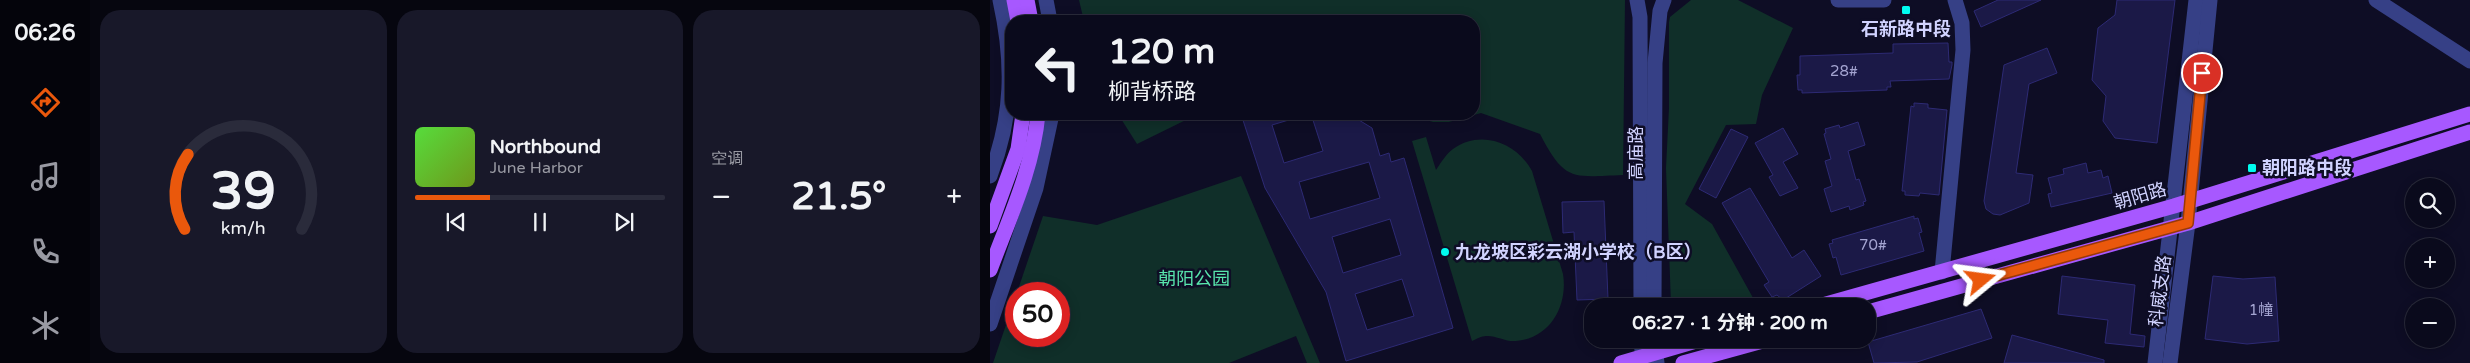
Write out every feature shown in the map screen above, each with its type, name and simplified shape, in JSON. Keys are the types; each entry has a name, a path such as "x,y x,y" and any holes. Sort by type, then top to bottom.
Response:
{"main road":[{"name":"朝阳路","path":"1848,298 2174,206 2470,114"},
{"path":"990,226 1018,149 1022,120"},
{"path":"990,270 1032,154 1037,120"},
{"path":"1876,310 2188,223 2470,132"},
{"path":"1621,363 1673,348"},
{"path":"1690,362 1739,348"}],"street":[{"path":"1000,0 1005,35"},
{"path":"1046,0 1049,15"},
{"name":"高庙路","path":"1637,0 1640,17 1641,298"},
{"name":"高庙路","path":"1654,298 1655,63 1660,11 1664,0"},
{"path":"1838,0 1884,0"},
{"path":"1942,272 1963,50 1962,23 1955,0"},
{"name":"科威支路","path":"2155,363 2196,0"},
{"name":"科威支路","path":"2170,363 2188,223 2210,0"},
{"path":"2376,0 2470,61"},
{"path":"1640,17 1646,4 1653,4 1656,10 1655,63"},
{"path":"990,176 999,152 1006,120"},
{"path":"990,324 1036,188 1051,120"}],"green space":[{"path":"1079,0 1625,0 1623,175 1581,176 1572,173 1564,169 1556,161 1540,134 1480,113 1480,15 1083,15"},
{"path":"1691,0 1738,0 1793,28 1762,95 1756,124 1726,125 1685,204 1712,224 1753,298 1671,298 1666,168 1670,17"},
{"path":"1122,120 1186,120 1137,144"},
{"path":"1426,120 1456,120 1449,122"},
{"path":"1426,137 1436,170 1445,156 1453,149 1475,140 1486,140 1508,146 1525,161 1532,171 1563,274 1564,286 1560,308 1548,327 1539,334 1528,339 1516,341 1483,336 1472,341 1412,141"},
{"name":"朝阳公园","path":"1241,176 1320,363 1307,363 1296,336 1229,363 993,363 1005,328 1005,347 1070,347 1070,282 1020,282 1043,216 1097,225"}],"building":[{"path":"1998,0 2041,0 1981,27 1974,11"},
{"path":"2117,0 2175,0 2157,143 2115,138 2103,121 2106,96 2092,80 2098,28 2115,15"},
{"path":"1948,43 1949,62 1952,62 1949,79 1890,81 1891,87 1887,87 1887,90 1802,93 1802,90 1798,90 1797,75 1800,75 1800,56 1893,53 1893,44"},
{"path":"2047,48 2057,73 2029,84 2016,173 2033,175 2029,203 2000,215 1993,214 1986,209 1984,201 2004,65"},
{"path":"1914,103 1928,104 1928,108 1947,110 1939,195 1920,193 1919,196 1905,195 1905,191 1902,191 1911,106 1914,107"},
{"path":"1243,120 1289,120 1272,125 1284,163 1323,151 1313,120 1359,120 1372,128 1380,156 1389,153 1391,162 1404,158 1453,328 1346,361 1326,292 1265,188","holes":["1369,162 1380,198 1310,219 1299,182","1390,219 1401,255 1343,273 1332,237","1402,279 1414,316 1367,330 1355,294"]},
{"path":"1858,122 1865,145 1848,151 1856,180 1859,179 1866,201 1863,202 1864,205 1850,210 1849,206 1831,212 1824,189 1832,186 1825,161 1831,159 1824,134 1826,133 1825,129 1839,125 1840,128"},
{"path":"1783,128 1798,154 1783,162 1798,188 1780,196 1769,177 1773,175 1755,143"},
{"path":"1731,129 1748,137 1716,198 1699,189"},
{"path":"2086,163 2088,173 2101,170 2103,178 2108,176 2112,193 2051,207 2048,194 2052,193 2048,178 2064,174 2063,169"},
{"path":"1750,188 1792,258 1804,250 1821,276 1786,298 1781,298 1777,295 1772,297 1764,285 1769,282 1722,203"},
{"path":"1604,201 1608,298 1584,298 1584,300 1577,300 1574,232 1563,233 1562,202"},
{"path":"1914,216 1914,219 1918,218 1922,232 1919,233 1924,251 1841,275 1836,257 1833,258 1829,244 1833,243 1832,240"},
{"path":"2062,276 2135,285 2130,334 2145,336 2144,347 2105,343 2108,320 2058,314"},
{"path":"2213,276 2243,279 2275,277 2279,341 2247,344 2205,339"},
{"path":"1981,309 1992,338 1917,362 1874,363 1870,348 1876,348 1876,340"},
{"path":"2012,335 2104,360 2104,363 2004,363"}],"place":[{"name":"石新路中段","path":"1906,10"},
{"name":"朝阳路中段","path":"2252,168"},
{"name":"九龙坡区彩云湖小学校（B区）","path":"1445,252"}],"route":[{"path":"1981,280 2188,223 2202,73"}]}
